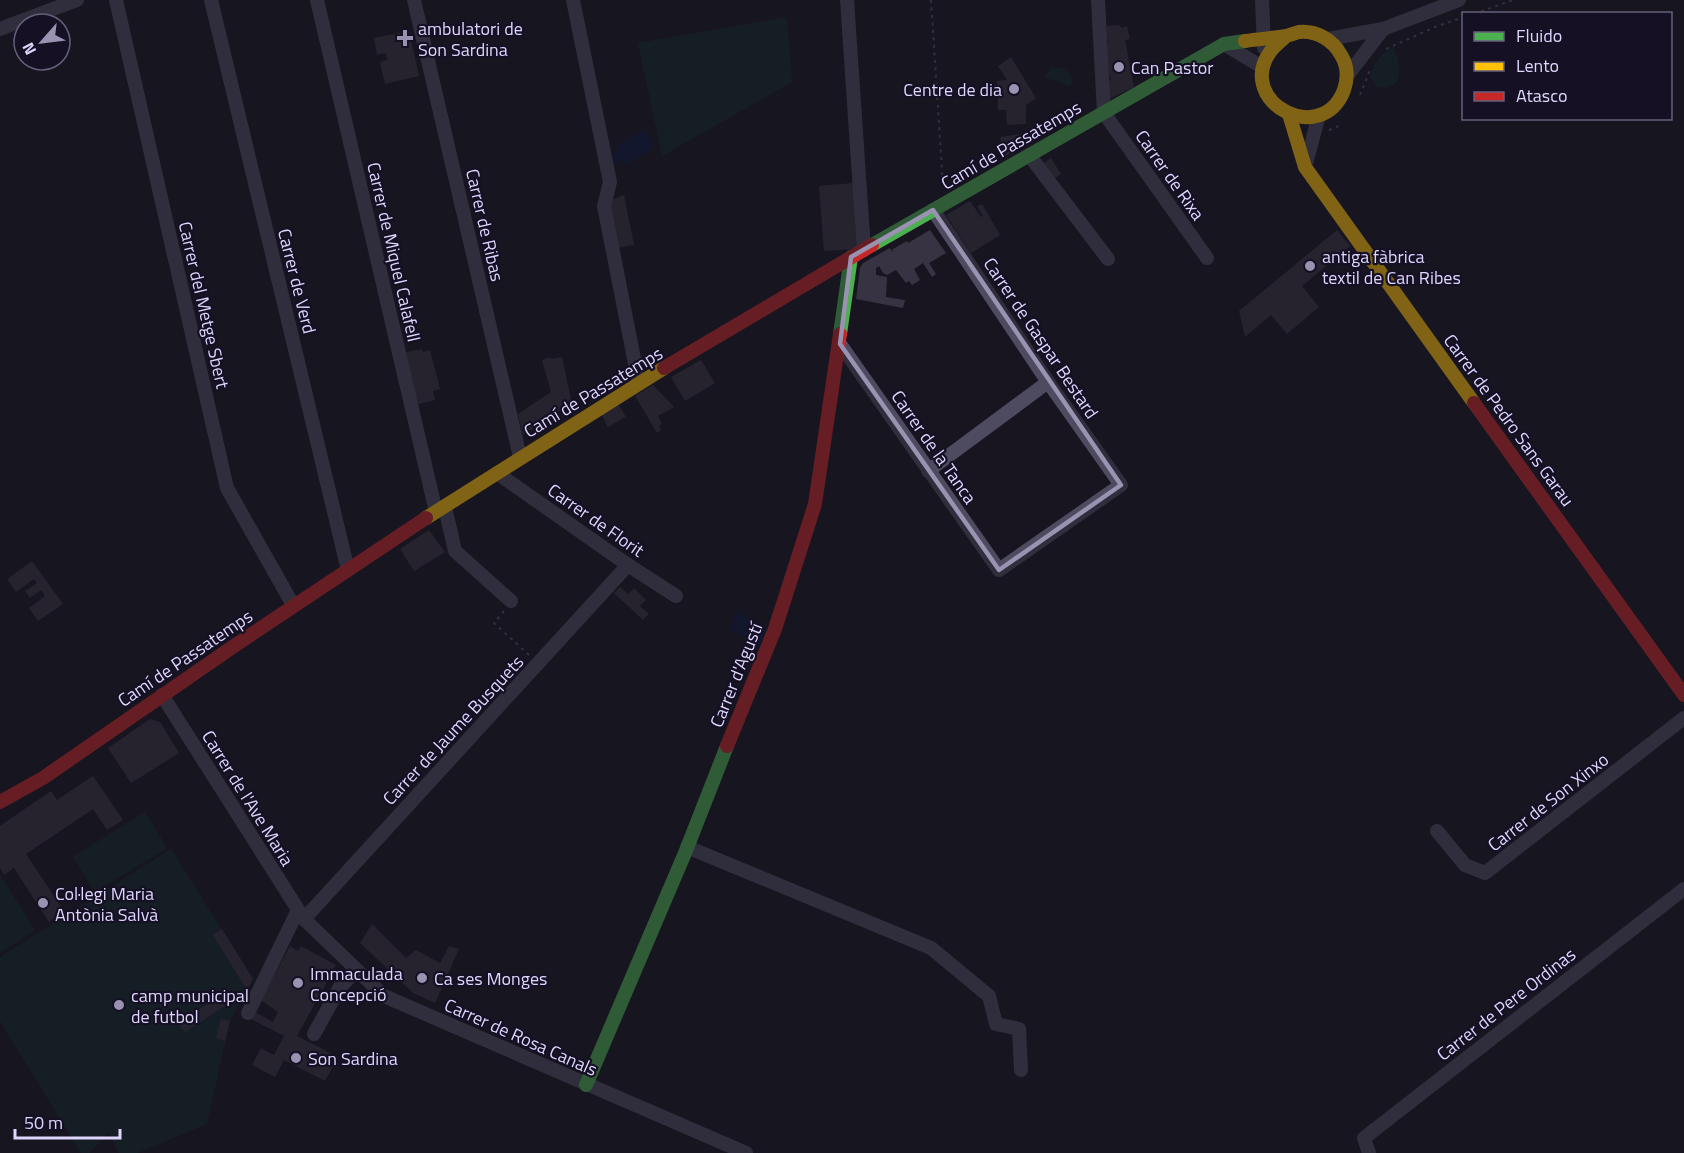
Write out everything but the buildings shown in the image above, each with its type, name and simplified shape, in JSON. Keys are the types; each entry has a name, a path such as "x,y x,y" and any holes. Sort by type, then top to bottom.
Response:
{"street":[{"path":"0,28 77,0"},
{"name":"Carrer del Metge Sbert","path":"116,0 227,488 293,605"},
{"name":"Carrer de Verd","path":"211,0 348,570"},
{"name":"Carrer de Miquel Calafell","path":"317,0 440,509 455,551 511,601"},
{"name":"Carrer de Ribas","path":"414,0 520,458"},
{"path":"573,0 610,182 604,206 639,384"},
{"path":"847,0 857,254"},
{"path":"1098,0 1104,113"},
{"path":"1262,0 1264,37 1262,82 1267,95 1276,107 1289,114 1309,117 1318,115 1330,109 1339,100 1345,88 1347,76 1342,55 1328,39 1315,33 1300,32 1286,36 1275,44 1264,63"},
{"path":"1328,39 1383,29 1459,0"},
{"path":"1347,76 1383,29"},
{"name":"Camí de Passatemps","path":"0,802 43,777 293,605 440,509 639,384 857,254 1224,44 1264,37 1286,36"},
{"path":"1224,44 1264,63"},
{"name":"Carrer de Rixa","path":"1104,113 1207,258"},
{"name":"Carrer de Pedro Sans Garau","path":"1289,114 1305,167 1684,695"},
{"path":"1305,167 1318,115"},
{"path":"1029,155 1108,259"},
{"name":"Carrer de Gaspar Bestard","path":"939,207 1048,382 1121,485 999,570"},
{"name":"Carrer d'Agustí","path":"586,1085 687,847 775,629 815,504 840,344 857,254"},
{"name":"Carrer de la Tanca","path":"840,344 999,570"},
{"path":"928,471 1048,382"},
{"name":"Carrer de Florit","path":"497,473 676,596"},
{"name":"Carrer de Jaume Busquets","path":"248,1013 301,915 538,664 628,565"},
{"name":"Carrer de l'Ave Maria","path":"162,695 301,915"},
{"name":"Carrer de Son Xinxo","path":"1437,831 1465,865 1485,873 1684,718"},
{"path":"687,847 931,948 989,996 996,1024 1019,1029 1021,1070"},
{"name":"Carrer de Pere Ordinas","path":"1369,1153 1364,1138 1385,1120 1684,889"},
{"name":"Carrer de Rosa Canals","path":"301,915 384,996 746,1153"},
{"path":"314,1034 340,987 357,970"}],"path":[{"path":"931,0 939,207"},
{"path":"1480,12 1513,0"},
{"path":"1381,54 1387,48 1400,42 1462,18"},
{"path":"1358,98 1370,70"},
{"path":"1310,147 1315,147 1323,133 1337,127 1342,120"},
{"path":"511,601 494,623 538,664"}],"highlighted area":[{"path":"933,210 1121,485 999,570 840,344 851,257"}],"green space":[{"path":"787,17 792,82 662,156 638,43"},
{"path":"1394,47 1399,65 1397,81 1386,88 1376,86 1370,75 1372,70 1382,55"},
{"path":"1052,68 1061,68 1068,72 1072,77 1071,86 1044,77"},
{"path":"145,812 167,848 95,892 73,857"},
{"name":"camp municipal de futbol","path":"171,849 253,979 230,1021 207,1124 137,1153 119,1153 108,1132 89,1153 81,1153 0,1021 0,957"},
{"path":"0,875 35,930 0,953"}],"water":[{"path":"644,129 655,147 626,165 623,160 613,166 611,155 619,151 617,146"},
{"path":"738,611 767,629 759,648 730,628"}],"traffic: fast":[{"path":"872,245 1224,44 1245,41"},
{"path":"840,334 851,257"},
{"path":"586,1085 685,853 727,746"}],"traffic: slow":[{"path":"1245,41 1305,32 1318,34 1338,50 1347,72 1344,90 1333,107 1318,116 1302,117 1286,112 1272,101 1264,87 1262,70 1270,52 1286,36"},
{"path":"1289,114 1305,167 1474,403"},
{"path":"426,518 664,368"}],"traffic: jam":[{"path":"664,368 872,245"},
{"path":"727,746 775,629 815,504 840,334"},
{"path":"1474,403 1684,695"},
{"path":"0,802 43,778 237,644 426,518"}],"place":[{"name":"ambulatori de Son Sardina","path":"405,38"},
{"name":"Can Pastor","path":"1119,67"},
{"name":"Centre de dia","path":"1014,89"},
{"name":"antiga fàbrica textil de Can Ribes","path":"1310,266"},
{"name":"Col·legi Maria Antònia Salvà","path":"43,903"},
{"name":"Ca ses Monges","path":"422,978"},
{"name":"Immaculada Concepció","path":"298,983"},
{"name":"camp municipal de futbol","path":"119,1005"},
{"name":"Son Sardina","path":"296,1058"}]}
